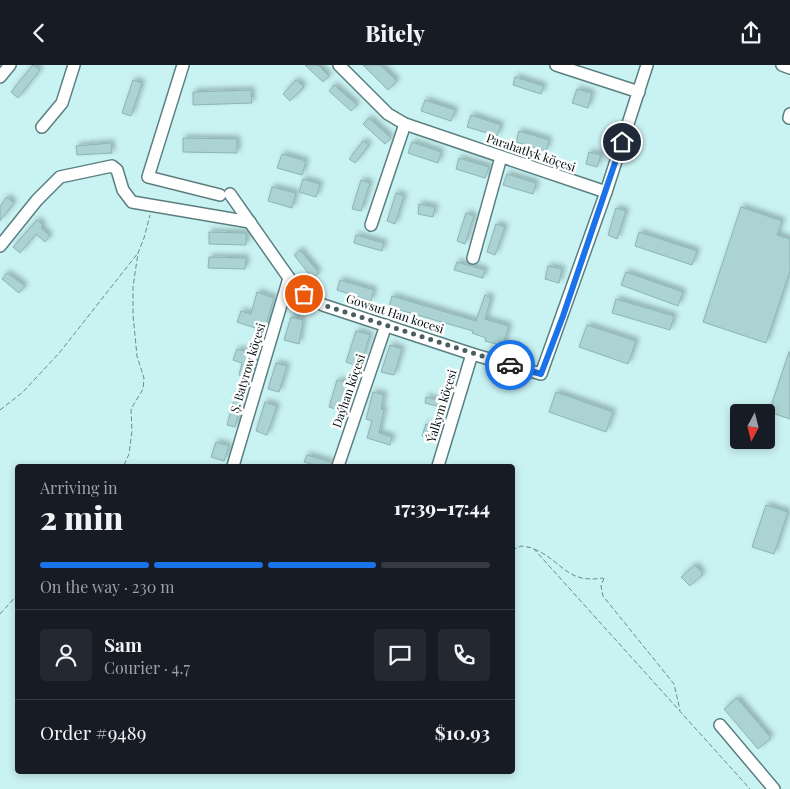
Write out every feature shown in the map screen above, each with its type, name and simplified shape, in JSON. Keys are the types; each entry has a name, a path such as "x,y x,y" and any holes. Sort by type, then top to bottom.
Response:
{"street":[{"path":"0,77 10,65"},
{"path":"42,127 62,103 74,65"},
{"name":"Gowsut Han kocesi","path":"183,65 148,177 225,195 245,206 250,222 290,278 304,294 323,305 472,354 541,374 606,192"},
{"name":"Parahatlyk köçesi","path":"339,65 388,114 405,124 606,192"},
{"path":"556,65 639,92"},
{"path":"606,192 647,65"},
{"path":"782,65 790,68"},
{"path":"371,225 405,124"},
{"path":"473,258 501,157"},
{"path":"0,246 37,200 60,177 112,166 117,170 123,190 132,202 250,222"},
{"name":"Ş. Batyrow köçesi","path":"234,464 290,278"},
{"name":"Daýhan köçesi","path":"339,464 386,325"},
{"name":"Ýalkym köçesi","path":"439,464 472,354"},
{"path":"720,725 774,789"}],"path":[{"path":"125,464 130,454 131,409 144,389 144,378 137,356 133,315 133,287 138,253 152,206"},
{"path":"0,410 23,391 60,352 138,253"},
{"path":"515,549 522,546 544,553 572,576 593,580 604,577 601,586 603,595 674,684 680,711"},
{"path":"533,548 750,789"},
{"path":"0,614 15,597"}],"building":[{"path":"33,65 40,70 18,98 11,92"},
{"path":"305,65 318,65 329,76 323,82"},
{"path":"363,65 380,65 397,81 388,90"},
{"path":"515,77 544,86 541,94 513,85"},
{"path":"133,80 142,83 131,116 122,113"},
{"path":"296,80 304,87 290,101 283,94"},
{"path":"334,85 357,105 351,111 329,91"},
{"path":"577,89 592,93 588,108 572,103"},
{"path":"251,90 252,103 193,105 193,92"},
{"path":"425,100 455,110 451,121 421,111"},
{"path":"471,115 501,125 497,136 467,127"},
{"path":"369,118 391,138 385,144 363,124"},
{"path":"519,131 549,140 546,151 516,142"},
{"path":"183,138 237,139 237,153 183,152"},
{"path":"363,141 369,145 355,163 349,159"},
{"path":"412,142 441,152 438,163 408,153"},
{"path":"111,143 112,153 77,155 76,146"},
{"path":"589,152 601,155 597,167 586,164"},
{"path":"282,154 306,161 302,175 277,168"},
{"path":"459,158 489,167 485,178 456,169"},
{"path":"507,174 536,183 533,194 503,185"},
{"path":"303,179 320,184 316,197 299,192"},
{"path":"361,180 370,183 361,211 352,209"},
{"path":"272,187 296,193 292,208 268,201"},
{"path":"396,193 404,196 395,224 387,221"},
{"path":"7,197 14,203 0,221 0,206"},
{"path":"419,204 435,207 433,217 418,214"},
{"path":"741,207 782,221 777,235 790,239 790,271 766,343 703,322"},
{"path":"616,208 626,211 617,239 608,235"},
{"path":"466,213 474,216 465,244 457,241"},
{"path":"37,220 43,225 41,228 50,236 45,242 36,234 20,253 13,247"},
{"path":"496,224 505,227 495,255 487,252"},
{"path":"209,232 246,233 246,245 209,244"},
{"path":"639,232 697,251 692,265 635,246"},
{"path":"356,235 384,243 382,251 354,243"},
{"path":"300,250 319,273 312,278 294,255"},
{"path":"209,257 246,258 245,269 208,268"},
{"path":"457,262 485,270 483,278 454,270"},
{"path":"548,266 562,269 559,283 545,279"},
{"path":"626,272 683,292 678,306 621,285"},
{"path":"7,273 25,286 19,293 2,279"},
{"path":"340,280 374,290 371,301 337,290"},
{"path":"257,292 274,298 264,331 237,322 241,311 251,314"},
{"path":"485,295 491,298 485,319 509,326 503,346 485,341 486,338 472,333 473,331 389,307 392,296 476,321"},
{"path":"616,299 674,316 670,330 612,313"},
{"path":"291,317 303,320 299,344 284,340"},
{"path":"587,325 636,341 628,364 579,347"},
{"path":"356,331 370,335 360,367 346,362"},
{"path":"390,345 402,349 394,375 381,372"},
{"path":"237,349 258,355 251,379 239,375 242,363 233,360"},
{"path":"790,352 790,419 775,414 775,404 772,404"},
{"path":"276,363 287,366 279,392 268,389"},
{"path":"337,380 354,385 346,412 329,407"},
{"path":"373,392 384,395 381,409 384,410 379,433 392,437 390,445 367,438 372,421 366,419"},
{"path":"556,392 613,412 606,432 549,412"},
{"path":"235,396 243,398 235,427 227,425"},
{"path":"426,397 446,402 445,408 425,403"},
{"path":"265,402 277,406 267,435 256,431"},
{"path":"426,424 438,427 435,439 422,436"},
{"path":"216,442 229,446 224,461 211,457"},
{"path":"307,455 331,462 331,464 311,464 304,462"},
{"path":"766,505 788,512 774,554 752,547"},
{"path":"695,565 703,574 690,586 681,577"},
{"path":"737,698 771,738 758,749 724,709"}],"way so far":[{"path":"304,294 323,305 510,365"}],"route":[{"path":"510,365 541,374 563,316 622,142"}]}
